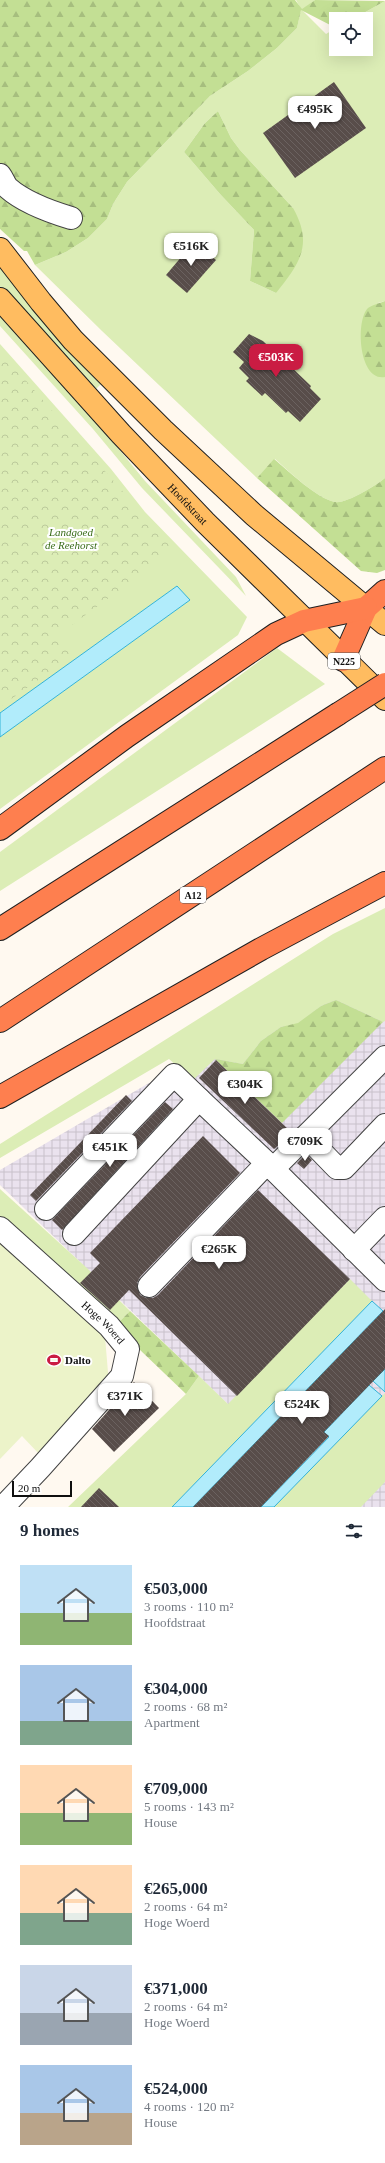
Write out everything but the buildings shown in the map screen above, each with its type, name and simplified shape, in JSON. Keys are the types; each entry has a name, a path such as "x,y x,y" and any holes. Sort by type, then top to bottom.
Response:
{"highway":[{"path":"343,660 366,608 385,591"},
{"path":"0,829 127,736 248,652 287,628 304,621 366,608"},
{"path":"0,929 385,684"},
{"name":"A12","path":"0,1021 385,768"},
{"path":"0,1097 261,948 385,883"}],"main road":[{"path":"0,249 73,340 163,430 254,515 385,624"},
{"name":"Hoofdstraat","path":"0,299 121,434 205,522 343,660 385,699"}],"street":[{"path":"0,175 8,188 23,198 50,212 71,218"},
{"path":"149,1286 270,1166 306,1136 385,1057"},
{"path":"46,1209 174,1075 270,1166 385,1280"},
{"path":"74,1234 199,1099"},
{"path":"306,1136 337,1168 344,1168 385,1125"},
{"path":"354,1250 385,1218"},
{"name":"Hoge Woerd","path":"0,1228 108,1326 128,1349 122,1376 3,1507"}],"shaded area":[{"path":"385,945 385,1507 127,1507 228,1404 0,1185 0,1170"}],"green space":[{"path":"0,0 295,0 302,9 315,0 385,1 365,12 329,12 329,24 301,10 297,28 277,48 248,71 210,96 127,182 113,204 107,219 88,238 66,252 35,265 27,251 24,251 0,229"},
{"path":"296,0 315,0 302,10 326,34 329,32 329,56 373,56 373,12 365,12 385,1 385,301 378,303 382,377 385,377 385,478 361,493 340,502 328,500 312,490 275,459 257,478 102,331 35,265 66,252 88,238 107,219 113,204 127,182 210,96 248,71 277,48 297,28 301,9","holes":["218,111 231,138 240,150 293,208 276,293 250,281 254,230 220,194 184,152 205,123"]},
{"path":"218,111 231,138 240,150 293,208 299,221 303,244 301,254 291,273 276,293 250,281 254,230 220,194 184,152 205,123"},
{"path":"0,265 101,384 93,392 0,288"},
{"path":"385,301 385,377 376,376 370,370 365,361 361,337 364,315 368,308"},
{"path":"0,316 100,426 145,481 236,577 246,596 142,488 93,429 0,326"},
{"path":"0,344 111,469 145,512 247,617 238,635 0,809 0,737 190,600 177,586 0,713"},
{"name":"Landgoed de Reehorst","path":"0,351 174,550 57,636 75,654 0,707"},
{"path":"274,459 312,490 328,500 335,502 340,502 354,497 385,478 385,570 377,573 361,571 257,478"},
{"path":"277,648 325,684 0,891 0,852"},
{"path":"385,908 385,1021 383,1022 336,1000 321,1006 298,1024 281,1027 261,1041 243,1064 215,1059 193,1080 169,1059 0,1158 0,1144 333,934"},
{"path":"336,1000 383,1022 282,1123 215,1059 243,1064 261,1041 281,1027 298,1023 321,1006"},
{"path":"0,1189 88,1269 130,1311 115,1326 0,1222"},
{"name":"Dalto","path":"0,1239 105,1337 109,1384 41,1456 22,1436 0,1459"},
{"path":"350,1279 372,1301 172,1507 68,1507 186,1394 199,1376 228,1404"},
{"path":"130,1311 199,1376 186,1394 115,1326"},
{"path":"385,1393 385,1482 361,1507 274,1507"}],"water":[{"path":"177,586 190,600 0,737 0,713"},
{"path":"372,1301 383,1311 193,1507 172,1507"},
{"path":"385,1369 385,1392 373,1381"},
{"path":"369,1385 382,1396 274,1507 261,1507 329,1437 324,1432"}],"place":[{"name":"Dalto","path":"54,1360"}]}
